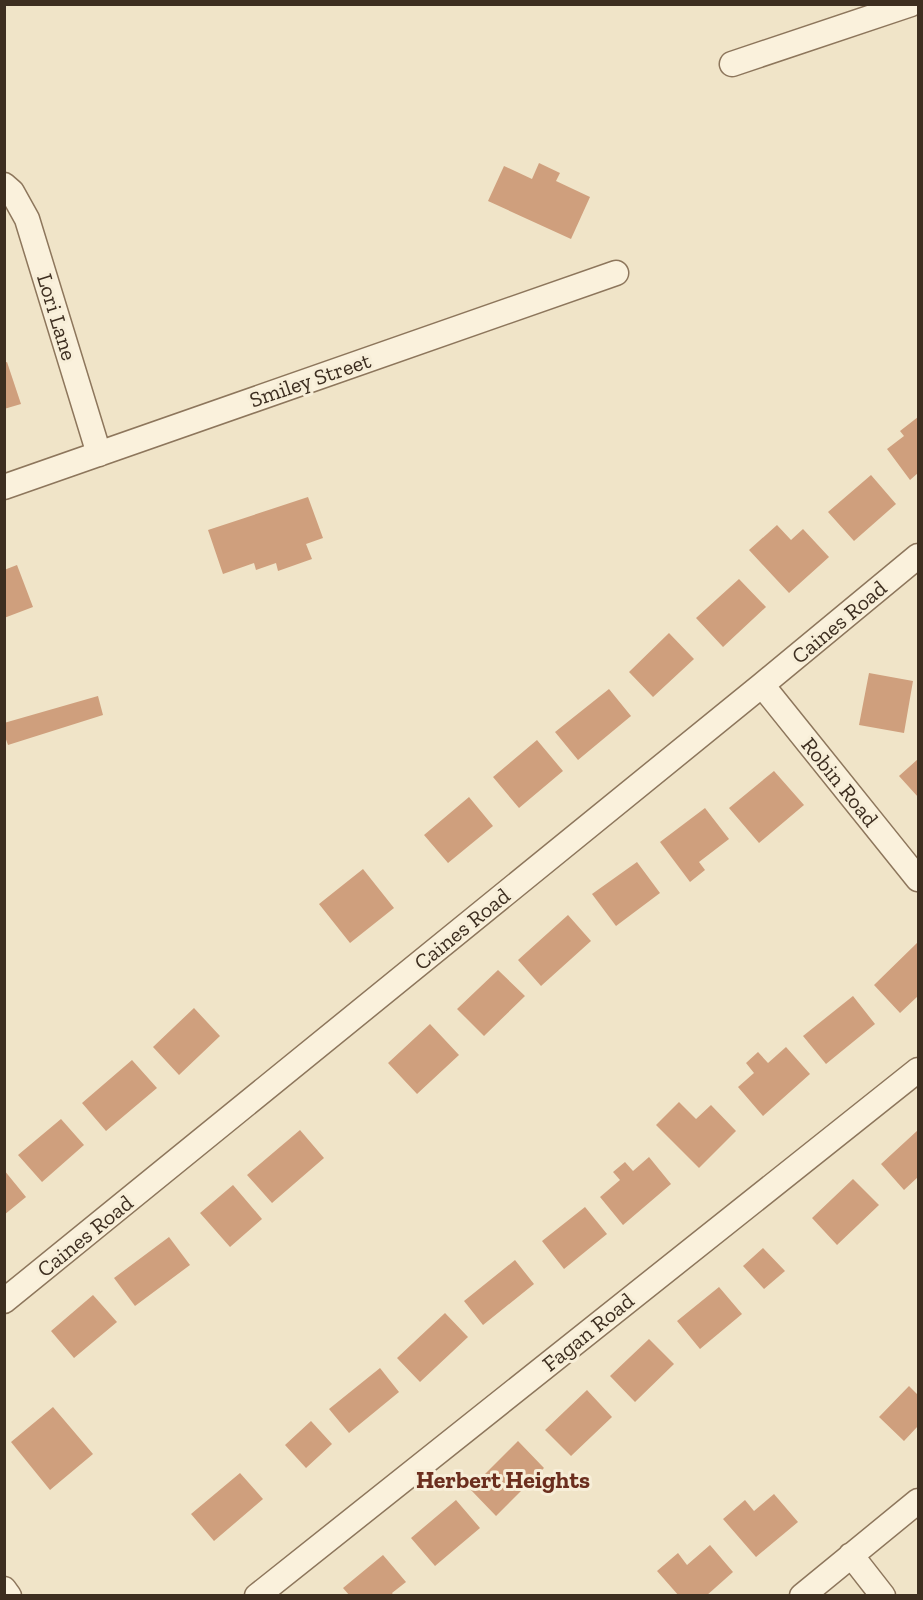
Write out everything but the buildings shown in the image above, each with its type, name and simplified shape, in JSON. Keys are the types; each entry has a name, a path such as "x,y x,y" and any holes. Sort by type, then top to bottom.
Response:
{"street":[{"path":"732,64 911,4"},
{"name":"Lori Lane","path":"4,184 12,192 27,219 99,454"},
{"name":"Smiley Street","path":"4,487 616,273"},
{"name":"Caines Road","path":"4,1301 918,556"},
{"name":"Robin Road","path":"762,685 918,879"},
{"name":"Fagan Road","path":"257,1596 918,1070"},
{"path":"802,1596 918,1501"},
{"path":"851,1555 883,1596"},
{"path":"4,1589 9,1596"}],"district":[{"name":"Herbert Heights","path":"503,1479"}]}
